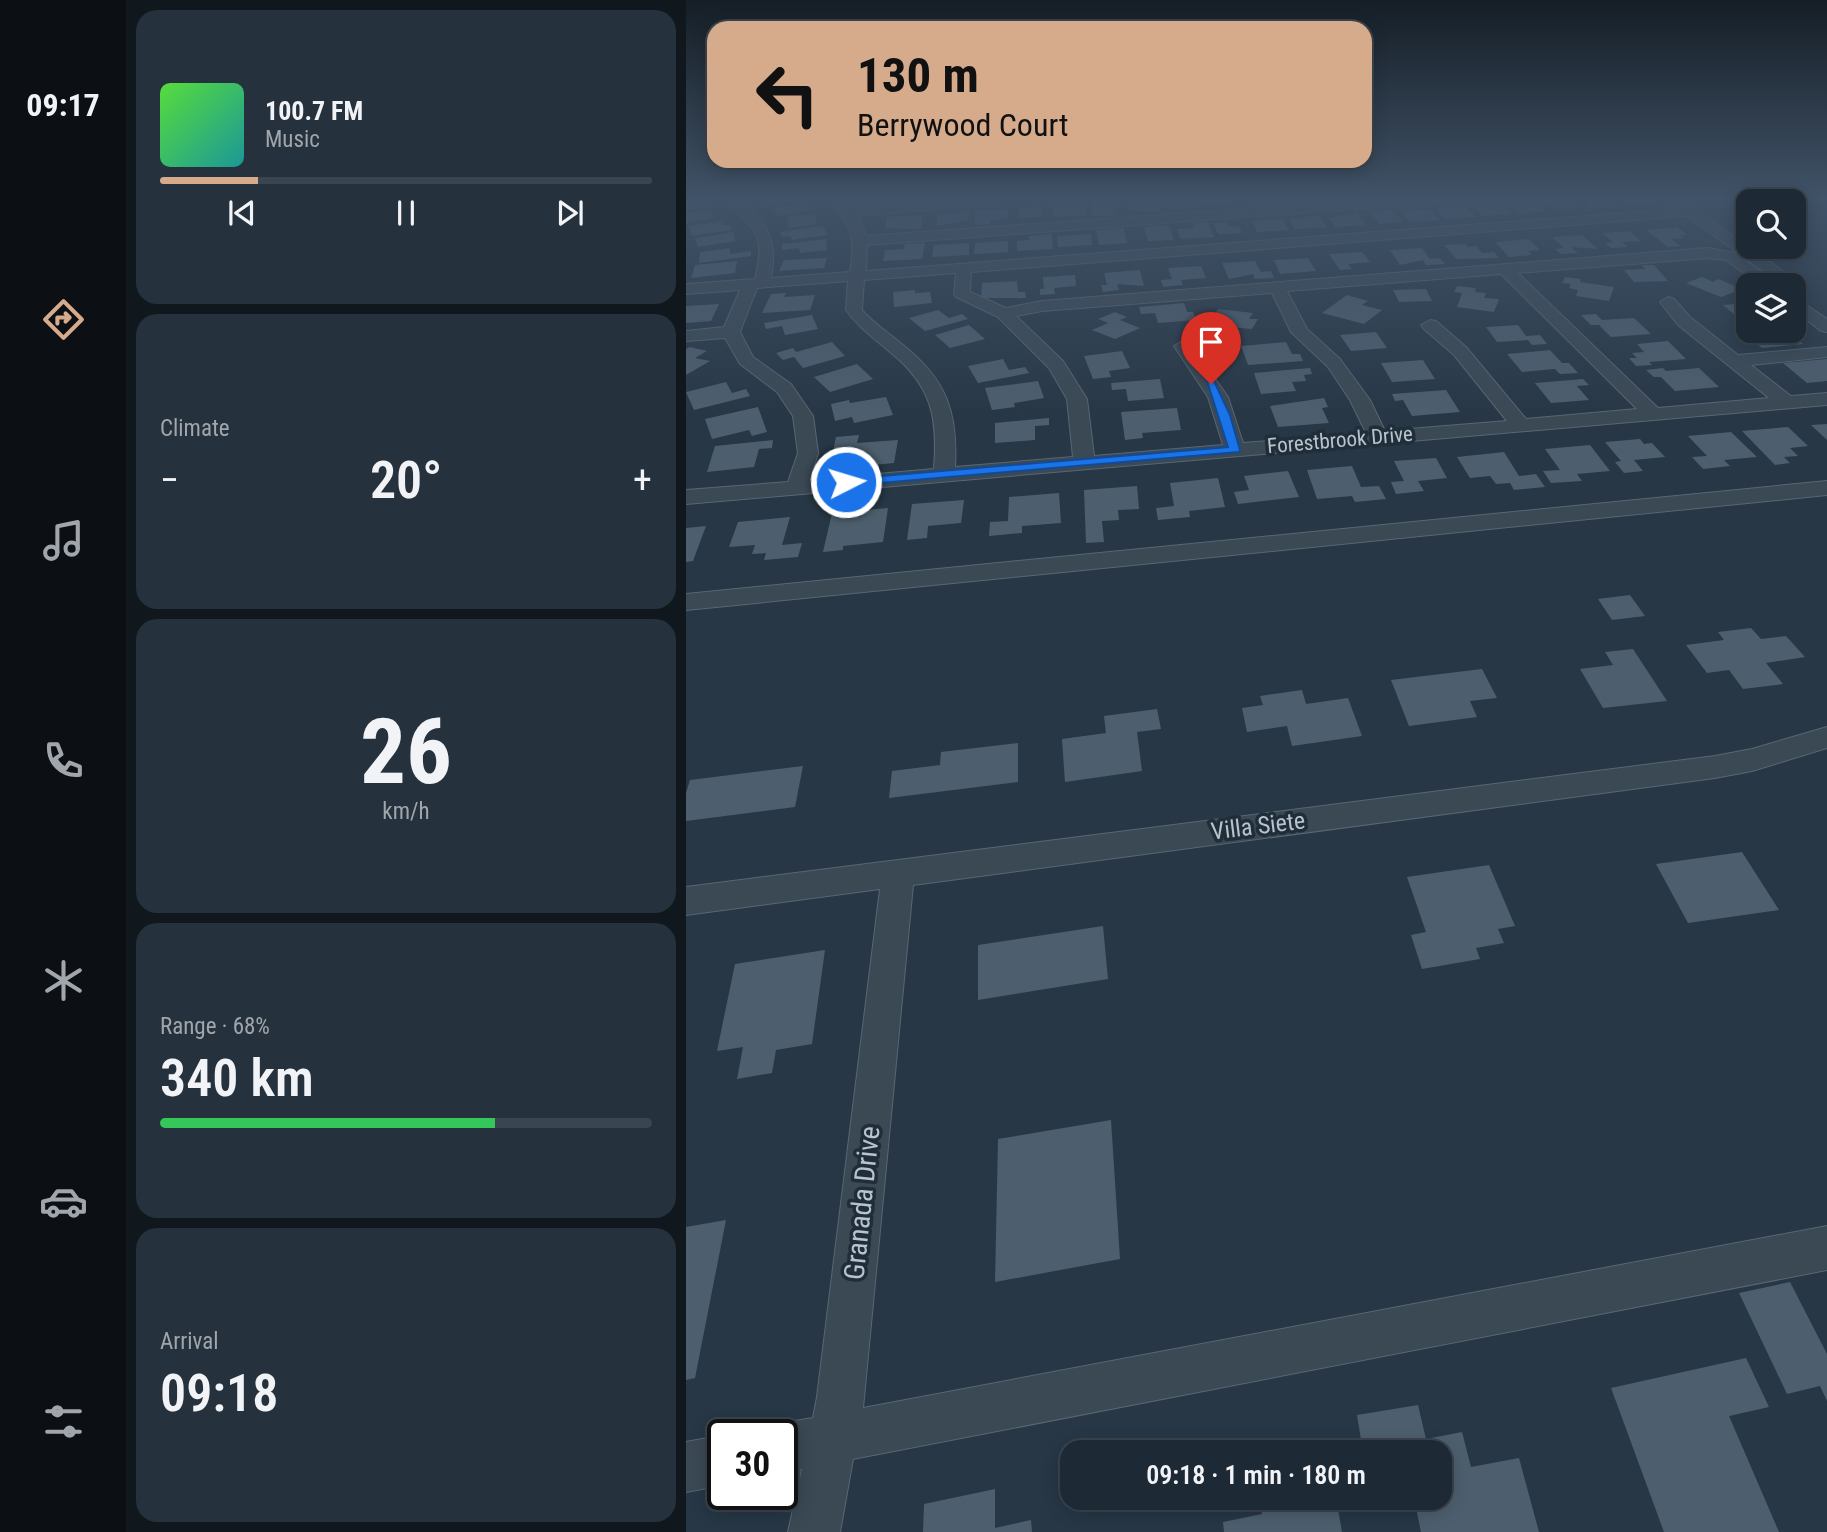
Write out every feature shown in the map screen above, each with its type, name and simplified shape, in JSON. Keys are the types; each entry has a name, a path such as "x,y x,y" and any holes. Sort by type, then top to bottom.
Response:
{"street":[{"path":"731,332 764,270"},
{"path":"858,270 854,302 859,317 912,359 936,389 944,416 947,442 944,473"},
{"path":"686,289 918,270"},
{"path":"964,270 962,294 1003,313 1057,365 1077,399 1084,462"},
{"path":"1003,313 1042,306 1486,270"},
{"path":"1507,270 1652,413"},
{"path":"1277,287 1300,332 1334,363 1360,400 1378,437"},
{"path":"1806,295 1827,310"},
{"path":"1668,302 1684,321 1786,402"},
{"path":"1806,311 1827,327"},
{"path":"1430,325 1460,351 1520,424"},
{"path":"686,336 731,332"},
{"path":"731,332 746,360 784,388 803,416 808,453 797,487"},
{"path":"1184,346 1218,397 1235,450"},
{"path":"1736,360 1827,352"},
{"name":"Forestbrook Drive","path":"686,497 1827,399"},
{"path":"686,602 1827,488"},
{"name":"Villa Siete","path":"686,901 1715,767 1752,760 1827,737"},
{"name":"Granada Drive","path":"814,1532 842,1383 898,873"},
{"path":"798,1445 1827,1248"},
{"path":"686,1467 707,1463"}],"building":[{"path":"693,270 735,270 735,273 691,278"},
{"path":"1140,270 1144,286 1117,284 1119,290 1103,292 1101,285 1107,285 1104,273"},
{"path":"1169,270 1203,270 1206,278 1181,280 1183,285 1163,287 1161,280 1172,279"},
{"path":"1225,270 1271,271 1274,278 1255,279 1253,274 1229,279"},
{"path":"1278,270 1316,271 1280,274"},
{"path":"1624,270 1659,270 1668,281 1634,282"},
{"path":"1075,275 1076,286 1054,288 1055,294 1040,295 1040,289 1044,289 1043,277"},
{"path":"1565,277 1614,287 1609,301 1576,296 1578,290 1569,288 1571,284 1562,283"},
{"path":"1702,277 1713,282 1718,279 1736,286 1736,292 1721,297 1686,283"},
{"path":"1017,281 1018,292 1025,292 1026,298 981,298 982,283"},
{"path":"1457,286 1476,288 1475,292 1486,293 1484,298 1499,299 1494,312 1457,307 1462,293 1454,292"},
{"path":"1426,289 1432,301 1399,302 1393,290"},
{"path":"915,290 915,293 930,292 932,303 894,307 893,292"},
{"path":"786,293 784,297 815,295 810,310 762,313 771,294"},
{"path":"1347,295 1368,301 1362,305 1382,310 1364,324 1322,313"},
{"path":"1184,303 1187,312 1193,312 1196,320 1158,323 1155,313 1141,314 1139,307"},
{"path":"719,304 711,321 686,323 686,306"},
{"path":"1736,304 1736,316 1723,305"},
{"path":"1218,309 1253,313 1249,319 1258,319 1252,329 1217,326 1222,317 1214,316"},
{"path":"938,310 949,318 962,314 968,319 925,331 909,318"},
{"path":"1115,312 1127,317 1120,320 1140,328 1115,339 1092,330 1108,323 1098,319"},
{"path":"1596,314 1602,320 1634,318 1651,334 1611,337 1599,325 1591,325 1581,315"},
{"path":"812,315 818,329 785,335 782,326 766,329 764,323"},
{"path":"969,325 985,339 950,348 935,335"},
{"path":"1518,325 1526,336 1540,335 1547,344 1532,345 1528,340 1497,342 1486,327"},
{"path":"1376,332 1387,348 1351,351 1340,335"},
{"path":"1668,341 1686,359 1649,362 1652,365 1636,366 1629,358 1637,358 1632,353 1644,352 1637,344"},
{"path":"832,342 845,356 803,368 794,357 783,360 776,353 793,348 796,352"},
{"path":"1286,342 1292,354 1300,354 1303,361 1248,365 1241,346"},
{"path":"1756,343 1803,344 1762,348"},
{"path":"690,347 707,351 695,358 710,361 686,375 686,349"},
{"path":"1550,350 1562,363 1569,363 1578,373 1560,374 1555,369 1522,372 1507,354"},
{"path":"1122,351 1130,368 1109,371 1111,377 1093,379 1084,356"},
{"path":"1003,359 1009,370 1025,367 1029,373 978,383 968,366"},
{"path":"1827,359 1827,381 1807,383 1783,363"},
{"path":"1423,360 1435,379 1392,382 1381,363"},
{"path":"857,364 873,379 830,392 814,377"},
{"path":"1310,368 1312,374 1304,375 1306,381 1292,382 1296,391 1261,394 1254,373"},
{"path":"1663,368 1666,371 1699,368 1719,387 1675,391 1661,377 1654,377 1646,370"},
{"path":"1160,379 1164,398 1128,401 1126,389 1112,390 1111,383"},
{"path":"1583,379 1589,385 1577,386 1589,400 1551,403 1535,383"},
{"path":"1038,381 1044,398 1014,403 1015,407 992,410 985,388"},
{"path":"726,382 732,393 746,389 750,396 694,410 686,392"},
{"path":"1446,390 1460,412 1412,416 1403,400 1395,401 1392,394"},
{"path":"886,397 893,415 854,423 852,417 835,421 831,404"},
{"path":"1324,398 1328,407 1322,408 1329,423 1278,427 1270,406"},
{"path":"758,407 767,432 752,436 749,430 712,439 705,419"},
{"path":"1177,408 1181,430 1142,433 1143,438 1125,440 1121,412"},
{"path":"1049,418 1049,425 1035,426 1035,440 995,443 995,423"},
{"path":"1827,424 1827,440 1811,425"},
{"path":"1788,427 1808,446 1790,448 1798,456 1784,457 1790,463 1775,465 1742,431"},
{"path":"1731,432 1757,457 1724,460 1730,466 1703,469 1692,457 1707,456 1688,436"},
{"path":"859,435 857,443 898,440 894,463 841,468 845,450 833,451 836,437"},
{"path":"1640,439 1644,444 1652,443 1665,457 1634,460 1643,471 1624,473 1615,462 1621,461 1605,442"},
{"path":"773,440 772,448 759,449 754,467 707,472 715,446"},
{"path":"1590,445 1610,471 1577,474 1582,481 1551,483 1543,471 1560,470 1545,449"},
{"path":"1504,452 1519,476 1536,474 1545,487 1514,490 1510,483 1496,484 1490,476 1470,478 1457,457"},
{"path":"1436,458 1447,478 1418,481 1424,491 1396,494 1391,482 1404,481 1394,461"},
{"path":"1352,466 1361,487 1379,486 1386,499 1355,502 1352,496 1317,499 1307,470"},
{"path":"1288,471 1299,497 1238,504 1234,492 1249,490 1244,476"},
{"path":"1218,478 1225,507 1189,511 1190,517 1158,520 1156,508 1174,506 1170,483"},
{"path":"1137,486 1139,509 1118,510 1119,520 1102,521 1104,542 1086,543 1084,490"},
{"path":"1059,493 1061,523 1022,526 1022,533 989,536 990,522 1008,521 1009,497"},
{"path":"964,500 961,523 928,526 927,538 907,540 912,504"},
{"path":"888,508 883,542 843,546 843,550 823,552 832,513"},
{"path":"790,517 782,545 802,543 798,557 764,560 766,553 752,554 755,545 729,547 738,522"},
{"path":"706,526 693,561 686,562 686,528"},
{"path":"1630,595 1645,616 1612,620 1598,599"},
{"path":"1751,628 1761,639 1786,636 1805,657 1766,663 1783,684 1743,689 1729,670 1707,673 1686,645 1724,640 1718,632"},
{"path":"1633,649 1667,701 1603,708 1580,669 1613,665 1605,652"},
{"path":"1482,669 1497,698 1470,701 1477,717 1409,726 1391,680"},
{"path":"1302,690 1306,704 1348,698 1362,736 1292,746 1287,726 1247,732 1242,708 1263,705 1260,696"},
{"path":"1157,709 1161,729 1137,732 1142,771 1065,782 1062,739 1106,733 1104,716"},
{"path":"1018,743 1018,782 889,798 892,771 940,765 941,752"},
{"path":"803,766 795,807 686,821 686,793 690,780"},
{"path":"1742,852 1779,910 1688,923 1656,864"},
{"path":"1489,865 1515,926 1498,929 1504,943 1476,948 1480,959 1422,969 1411,935 1426,932 1407,877"},
{"path":"1103,926 1108,979 978,1000 978,945"},
{"path":"825,950 812,1044 776,1050 772,1073 737,1079 743,1047 717,1051 735,964"},
{"path":"1111,1120 1120,1259 995,1282 998,1139"},
{"path":"726,1220 695,1378 686,1380 686,1227"},
{"path":"1790,1282 1827,1354 1827,1401 1820,1386 1787,1394 1739,1293"},
{"path":"1746,1358 1769,1407 1729,1416 1779,1532 1664,1532 1611,1388"},
{"path":"1418,1405 1426,1439 1462,1432 1471,1467 1519,1458 1539,1532 1421,1532 1416,1510 1452,1510 1452,1440 1361,1440 1357,1415"},
{"path":"995,1489 995,1528 1031,1520 1032,1532 923,1532 924,1504"},
{"path":"1262,1510 1338,1510 1342,1532 1224,1532 1223,1522 1262,1514"}],"route":[{"path":"846,482 1235,450 1225,415 1211,384"}]}
